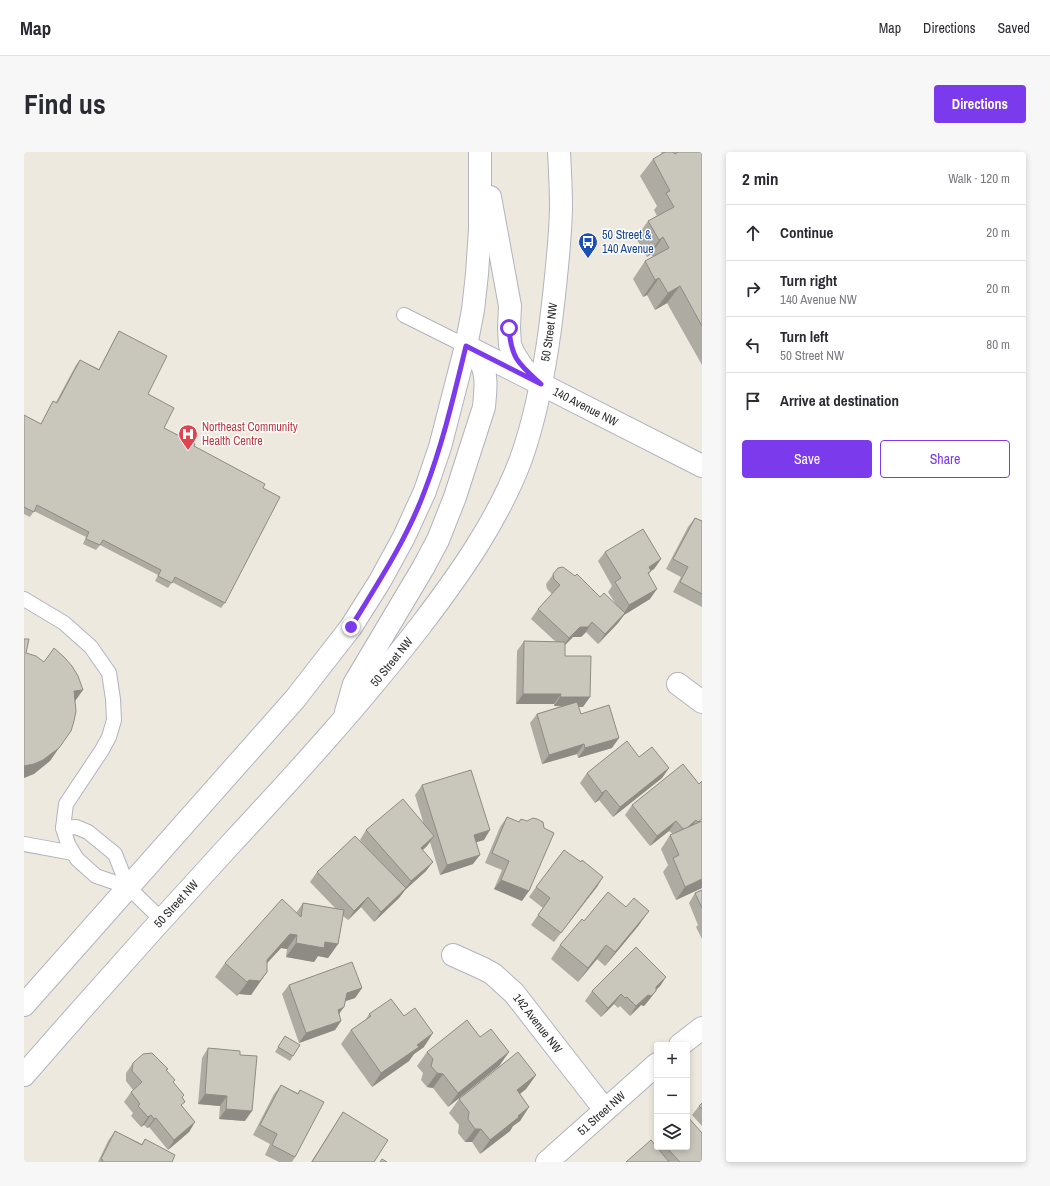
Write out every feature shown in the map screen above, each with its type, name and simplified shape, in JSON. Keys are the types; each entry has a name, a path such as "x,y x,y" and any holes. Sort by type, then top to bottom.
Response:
{"main road":[{"path":"24,1005 295,699 351,627 380,581 404,537 425,491 440,447 466,346 473,310 477,274 480,229 481,152"},
{"path":"481,152 510,306 510,345 523,368 541,384"},
{"name":"50 Street NW","path":"24,1074 161,920 304,766 343,721 436,605 459,573 493,518 520,460 531,426 541,384 557,276 561,206 559,152"},
{"path":"343,721 354,684 423,568 438,540 455,497 484,407 485,395 485,380 481,363 466,346"},
{"name":"140 Avenue NW","path":"466,346 702,466"},
{"path":"678,684 702,702"},
{"name":"142 Avenue NW","path":"453,955 493,974 514,993 605,1110"},
{"path":"684,1042 702,1028"},
{"name":"51 Street NW","path":"547,1162 654,1067"}],"lane":[{"name":"140 Avenue NW","path":"404,315 466,346"},
{"path":"24,599 64,623 91,647 109,673 113,699 114,720 109,737 102,750 66,804 64,828 68,844 77,859 96,876 128,887"},
{"path":"64,828 76,827 88,832 114,854 128,887 161,920"},
{"path":"24,844 73,852"}],"building":[{"path":"665,152 673,152 675,154 678,152 702,152 702,326 680,286 668,293 659,278 655,280 645,261 669,248 663,237 659,240 648,221 674,207 666,193 670,191 653,159"},
{"path":"119,331 167,356 148,394 174,408 164,428 265,484 263,488 280,497 225,603 175,577 172,583 158,576 161,570 103,540 100,545 86,539 89,532 37,505 34,512 24,507 24,415 41,424 53,401 57,403 80,360 99,370"},
{"path":"695,518 702,521 702,594 680,582 688,567 673,559"},
{"path":"643,529 661,559 649,567 651,571 648,573 657,589 629,605 615,582 621,578 605,552"},
{"path":"563,567 575,576 577,574 600,597 604,593 625,613 605,634 592,622 588,627 580,627 569,638 538,609 560,585 554,579 553,574 558,568"},
{"path":"24,639 29,639 26,653 36,656 44,662 54,648 72,666 78,676 83,690 74,691 76,711 74,721 71,731 59,748 43,760 24,766"},
{"path":"524,641 565,642 565,656 591,656 590,697 560,697 561,694 523,694"},
{"path":"577,702 581,714 609,705 619,738 585,748 584,744 549,755 537,714"},
{"path":"627,741 639,757 652,747 669,768 620,807 606,790 602,793 587,773"},
{"path":"683,764 699,784 702,781 702,819 698,822 696,820 687,828 683,829 676,821 657,836 632,805"},
{"path":"471,770 490,830 474,835 480,855 447,865 422,785"},
{"path":"403,799 434,836 421,848 433,862 411,881 366,830"},
{"path":"507,817 519,822 521,819 527,821 533,818 537,819 543,822 544,828 554,833 529,891 501,880 509,861 492,853"},
{"path":"702,821 702,879 685,887 673,858 679,855 670,835"},
{"path":"355,836 406,888 381,912 368,897 354,911 317,872"},
{"path":"564,850 581,862 582,860 603,877 561,933 538,915 550,898 536,887"},
{"path":"702,890 702,908 695,893"},
{"path":"608,892 626,907 634,898 649,911 615,952 606,945 588,968 560,945 582,919 584,921"},
{"path":"282,899 301,917 303,903 344,910 338,944 325,942 324,948 296,943 297,935 290,934 267,960 267,972 260,981 249,980 247,982 225,963"},
{"path":"636,947 666,977 656,987 656,991 651,996 648,995 636,1006 627,997 625,998 621,994 608,1008 592,991"},
{"path":"352,962 362,988 347,993 344,1007 338,1010 341,1021 306,1033 289,985"},
{"path":"391,999 404,1016 415,1008 433,1033 417,1045 419,1047 381,1073 351,1030 371,1016 369,1014"},
{"path":"467,1020 480,1037 491,1029 509,1052 458,1093 443,1074 437,1073 431,1066 433,1059 427,1052"},
{"path":"285,1036 300,1045 293,1056 278,1047"},
{"path":"208,1048 240,1051 240,1055 257,1056 252,1111 226,1109 227,1096 205,1094"},
{"path":"518,1052 536,1075 517,1090 529,1107 490,1140 481,1129 475,1129 468,1119 469,1112 459,1099"},
{"path":"152,1053 168,1069 166,1070 175,1080 173,1082 184,1095 182,1097 185,1102 181,1105 195,1122 174,1140 156,1118 154,1119 151,1115 148,1117 138,1106 140,1104 131,1092 142,1082 132,1071 133,1063 143,1054"},
{"path":"281,1085 298,1094 300,1090 324,1102 295,1157 272,1145 277,1134 260,1125"},
{"path":"343,1112 388,1140 374,1162 312,1162"},
{"path":"690,1119 702,1133 702,1162 680,1162 669,1150 690,1150"},
{"path":"115,1131 142,1145 145,1139 175,1155 172,1162 102,1162 103,1160 101,1159"},
{"path":"651,1140 654,1144 654,1150 659,1150 669,1162 626,1162"},
{"path":"382,1159 387,1162 380,1162"}],"place":[{"name":"50 Street & 140 Avenue","path":"588,259"},
{"name":"Northeast Community Health Centre","path":"188,451"}],"route":[{"path":"351,627 380,581 404,537 425,491 440,447 466,346 541,384 523,368 514,354 510,345 509,328"}]}
